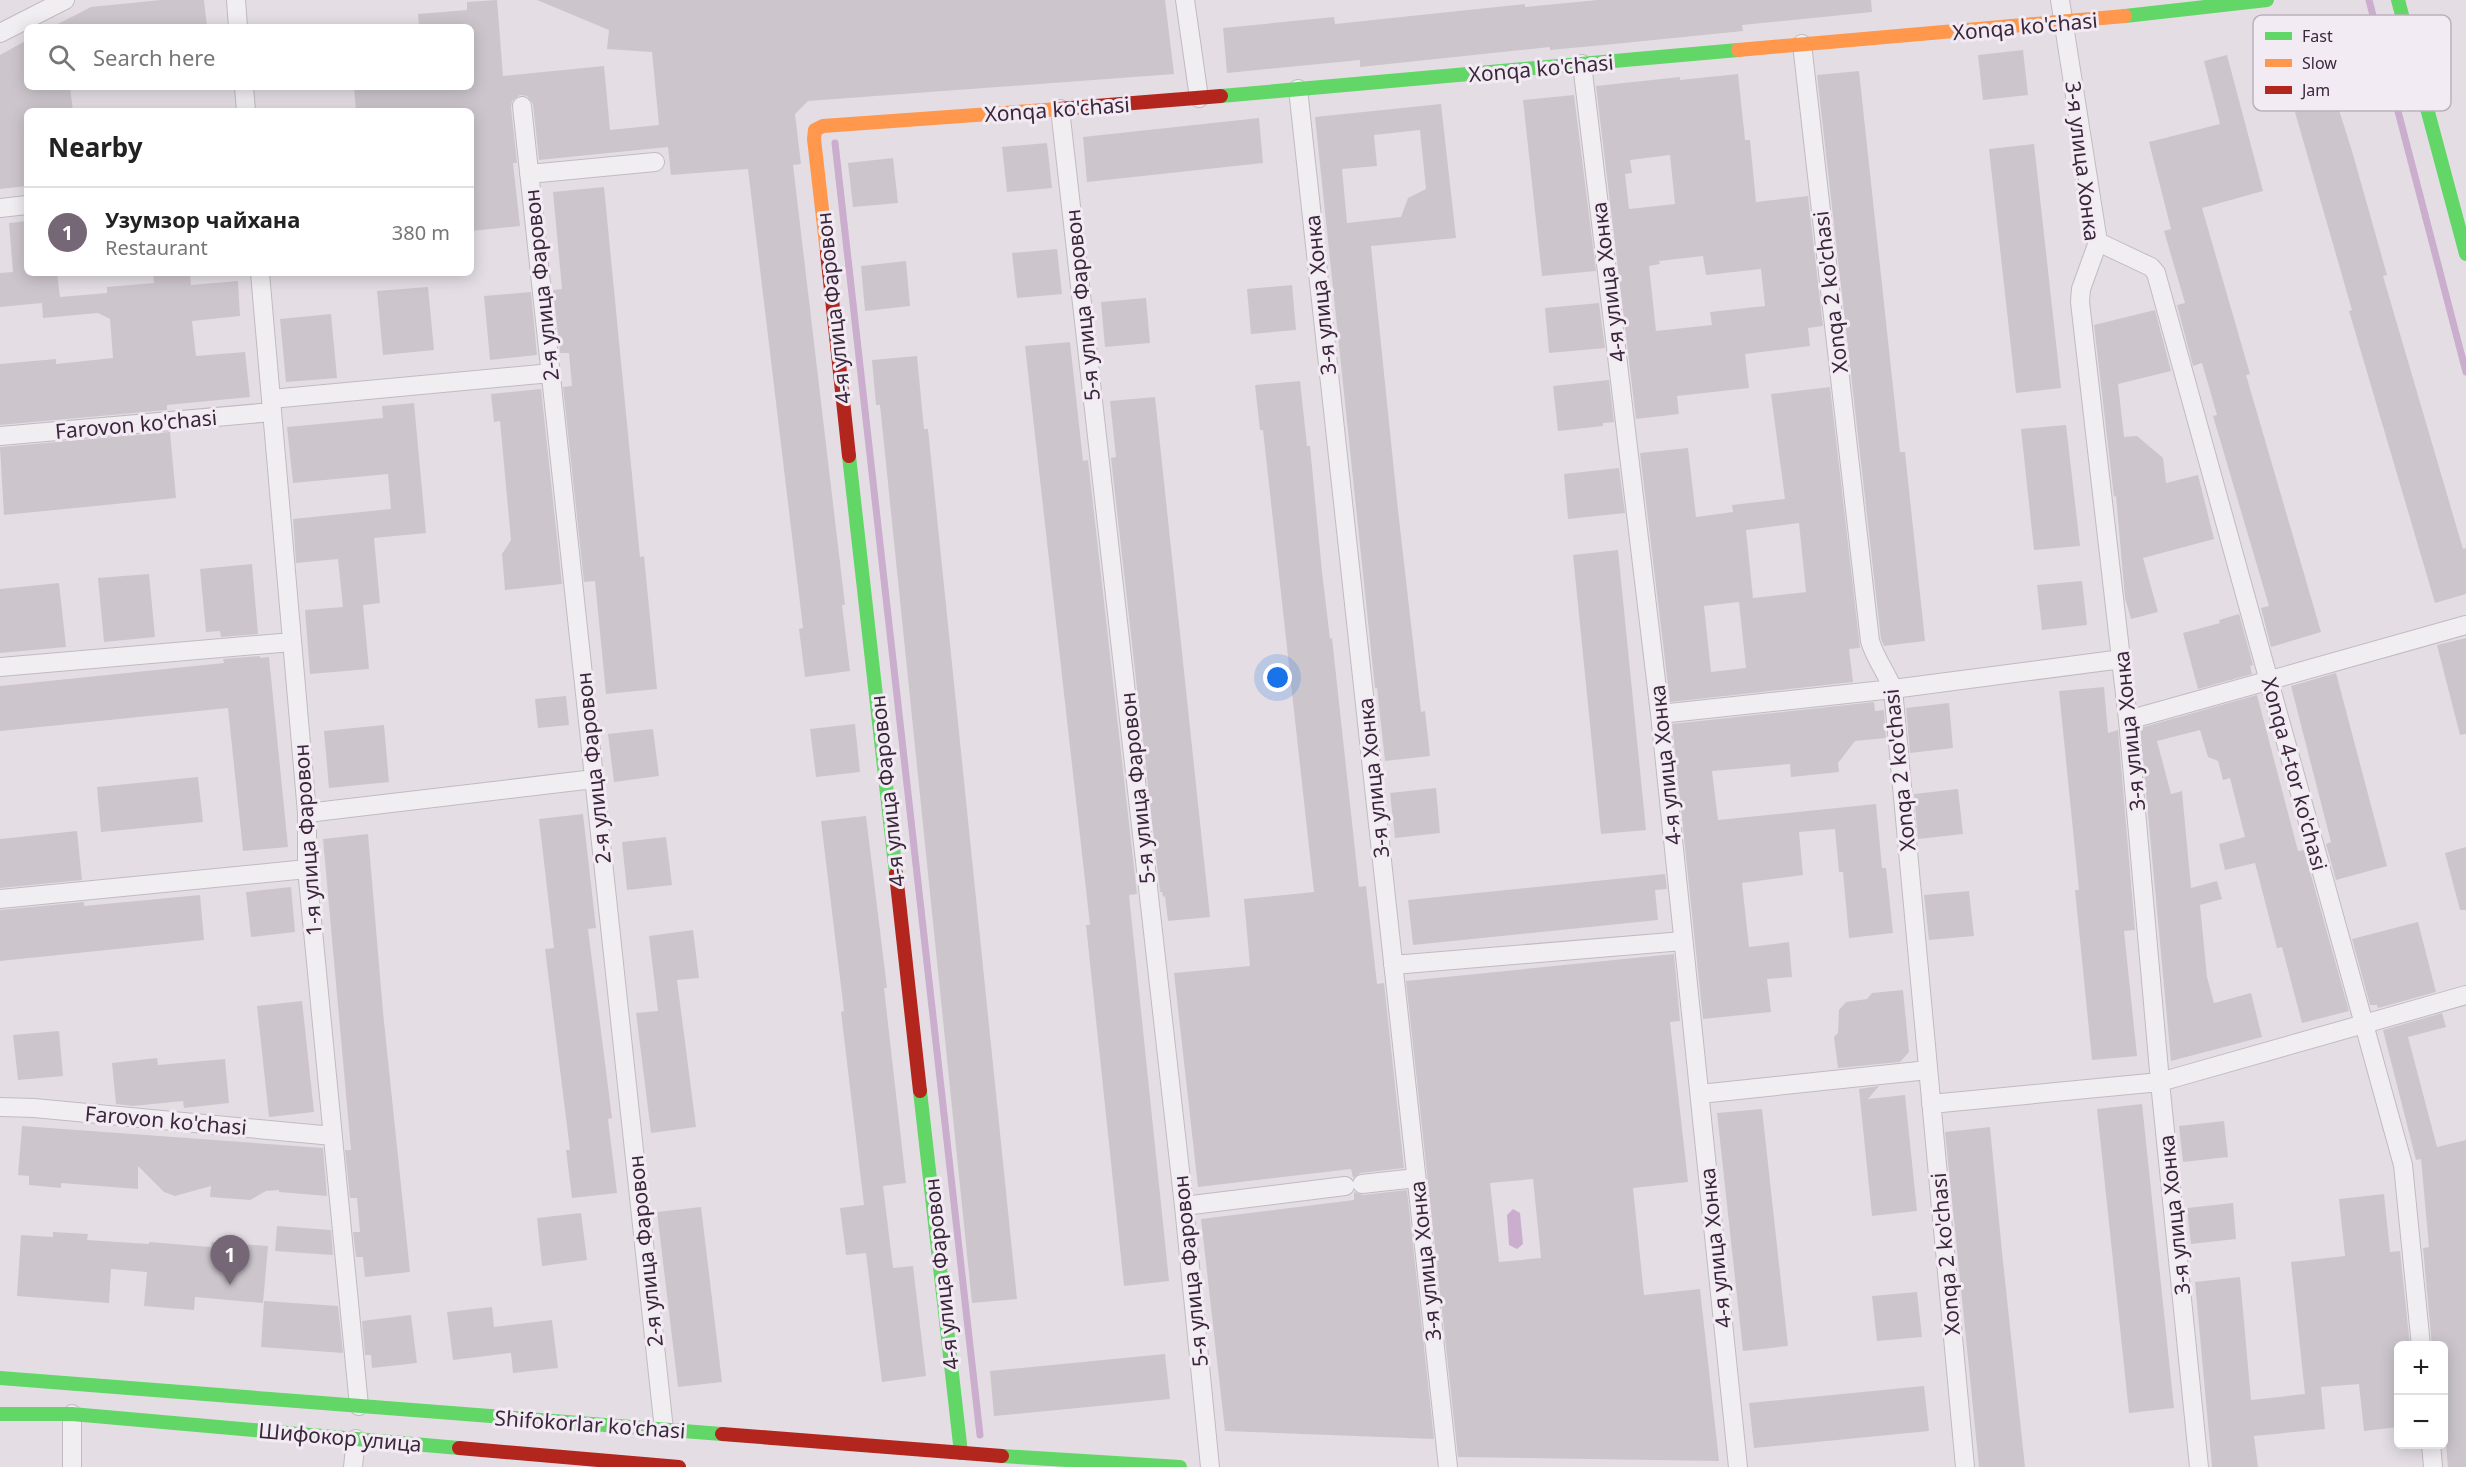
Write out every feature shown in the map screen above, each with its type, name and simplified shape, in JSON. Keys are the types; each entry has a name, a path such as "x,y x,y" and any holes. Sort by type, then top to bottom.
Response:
{"street":[{"path":"0,33 65,0"},
{"path":"236,0 238,24"},
{"path":"1185,0 1199,98"},
{"name":"3-я улица Хонка","path":"2060,0 2098,242 2081,290 2080,302 2122,658 2160,1082 2199,1467"},
{"name":"Xonqa ko'chasi","path":"815,130 822,126 1298,90 1802,44 2065,24 2267,0"},
{"path":"2398,0 2402,15"},
{"name":"Xonqa 2 ko'chasi","path":"1802,44 1870,640 1893,689 1965,1467"},
{"name":"4-я улица Хонка","path":"1582,64 1660,714 1738,1467"},
{"path":"244,90 246,108"},
{"name":"3-я улица Хонка","path":"1298,90 1448,1467"},
{"name":"2-я улица Фаровон","path":"522,106 664,1430"},
{"name":"5-я улица Фаровон","path":"1060,109 1184,1206 1210,1467"},
{"path":"2428,111 2466,254"},
{"name":"4-я улица Фаровон","path":"815,130 815,150 961,1453"},
{"path":"529,174 655,162"},
{"path":"0,208 24,205"},
{"name":"Xonqa 4-tor ko'chasi","path":"2098,242 2151,267 2156,273 2403,1165 2421,1341"},
{"name":"1-я улица Фаровон","path":"260,276 307,813 308,869 359,1406"},
{"name":"Farovon ko'chasi","path":"0,436 551,373"},
{"path":"2128,720 2466,625"},
{"path":"0,667 292,642"},
{"path":"1660,714 1893,689 2122,658"},
{"path":"307,813 594,780"},
{"path":"0,899 308,869"},
{"path":"1393,965 1683,941"},
{"path":"1931,1104 2160,1082 2466,995"},
{"path":"1700,1094 1928,1070"},
{"name":"Farovon ko'chasi","path":"0,1107 34,1108 333,1136"},
{"path":"1184,1206 1416,1178"},
{"name":"Shifokorlar ko'chasi","path":"0,1378 664,1430 893,1452 961,1453 1180,1467"},
{"name":"Шифокор улица","path":"0,1414 72,1414 618,1464 679,1467"},
{"path":"72,1414 72,1467"},
{"path":"353,1467 356,1439"},
{"path":"2431,1449 2433,1467"}],"shaded area":[{"path":"1513,1209 1520,1213 1523,1244 1517,1249 1509,1245 1507,1215"}],"building":[{"path":"161,0 204,0 207,24 58,24 91,7"},
{"path":"497,0 503,76 604,66 610,130 659,125 652,52 607,49 609,30 537,0 1165,0 1174,74 808,101 795,114 801,164 793,165 845,605 842,605 850,671 805,677 799,629 803,628 748,169 671,175 668,147 539,160 533,104 527,96 520,95 512,101 511,107 517,163 513,163 520,226 474,231 474,108 356,108 354,90 474,90 474,24 419,24 418,14 467,10 467,2"},
{"path":"1598,0 1871,0 1872,12 1742,25 1743,31 1614,44 1550,50 1550,47 1360,67 1360,60 1227,73 1223,28 1334,17 1335,24 1525,4 1525,7"},
{"path":"24,42 24,90 70,90 73,108 24,108 24,186 0,189 0,55"},
{"path":"2023,50 2028,95 1983,100 1978,55"},
{"path":"2227,55 2263,191 2202,208 2250,374 2246,375 2321,632 2271,647 2261,608 2269,606 2213,416 2217,415 2202,363 2193,366 2177,305 2185,303 2164,231 2171,229 2149,142 2220,124 2204,61"},
{"path":"1859,71 1900,452 1905,452 1925,641 1884,646 1881,639 1817,75"},
{"path":"1738,74 1745,140 1750,140 1756,202 1808,196 1823,326 1808,328 1810,346 1745,354 1749,388 1677,396 1679,414 1636,419 1596,86 1680,77 1680,80","holes":["1670,155 1675,204 1629,209 1625,174 1632,173 1630,160","1703,256 1706,275 1761,269 1765,306 1710,312 1712,325 1656,331 1649,266 1660,264 1659,261"]},
{"path":"1574,95 1596,271 1542,276 1523,100"},
{"path":"1441,104 1456,238 1371,246 1421,712 1425,711 1430,756 1385,761 1377,688 1375,688 1315,117","holes":["1420,130 1426,189 1408,198 1401,217 1347,223 1342,169 1377,166 1374,135"]},
{"path":"2295,111 2339,111 2387,275 2383,276 2463,549 2466,548 2466,594 2435,603 2349,311 2352,310"},
{"path":"1259,118 1263,163 1087,182 1083,137"},
{"path":"1047,143 1052,188 1007,192 1002,147"},
{"path":"2034,144 2061,388 2016,393 1989,149"},
{"path":"893,158 898,203 853,207 848,163"},
{"path":"604,187 640,557 644,556 657,689 606,694 595,581 584,582 563,387 572,386 569,353 560,353 553,290 562,289 553,192"},
{"path":"24,221 24,276 57,276 60,297 107,293 107,287 154,283 153,276 190,276 191,285 238,281 240,316 192,321 196,356 245,352 250,397 167,405 167,410 0,425 0,364 56,359 56,364 113,358 110,319 98,313 43,318 42,303 0,307 0,273 13,272 9,223"},
{"path":"1057,249 1062,294 1017,298 1012,253"},
{"path":"906,261 910,306 865,311 861,266"},
{"path":"1292,285 1296,330 1251,334 1247,289"},
{"path":"428,287 434,350 383,355 377,291"},
{"path":"531,292 537,355 490,360 484,296"},
{"path":"1146,298 1150,343 1105,347 1101,302"},
{"path":"1599,303 1605,348 1549,353 1545,308"},
{"path":"2155,310 2171,371 2118,384 2124,437 2137,436 2163,458 2166,483 2198,475 2214,539 2143,558 2158,612 2131,619 2125,598 2116,496 2114,497 2094,325"},
{"path":"331,314 337,378 286,382 280,319"},
{"path":"1070,342 1083,461 1088,460 1137,894 1129,895 1169,1281 1124,1286 1086,925 1090,925 1025,346"},
{"path":"917,356 924,429 928,429 1017,1299 972,1303 880,405 876,405 872,360"},
{"path":"1609,380 1614,422 1603,423 1603,426 1558,431 1553,386"},
{"path":"1300,381 1307,446 1310,446 1322,572 1330,639 1332,638 1359,887 1366,886 1377,984 1384,983 1404,1168 1361,1173 1353,1178 1351,1169 1198,1187 1174,973 1250,966 1244,899 1314,892 1263,430 1260,430 1255,385"},
{"path":"1830,387 1860,648 1849,649 1853,682 1670,702 1640,453 1688,448 1696,517 1733,512 1732,505 1785,499 1771,394","holes":["1799,523 1806,592 1753,598 1746,530","1739,602 1746,668 1711,672 1704,606"]},
{"path":"541,389 562,584 505,590 502,554 511,540 500,421 494,422 491,394"},
{"path":"1155,397 1210,917 1168,921 1165,896 1163,897 1160,892 1111,458 1116,457 1110,401"},
{"path":"414,403 426,533 374,538 380,603 363,605 369,669 310,674 305,610 343,607 338,559 296,563 293,519 391,509 388,474 293,483 287,427 383,418 382,406"},
{"path":"2066,425 2080,546 2034,550 2021,429"},
{"path":"170,432 176,498 4,515 0,447"},
{"path":"1619,468 1625,513 1568,519 1564,474"},
{"path":"1618,550 1646,830 1601,834 1573,555"},
{"path":"252,564 258,634 221,637 220,631 206,632 200,569"},
{"path":"149,574 155,637 104,642 98,578"},
{"path":"2082,581 2087,625 2042,630 2037,585"},
{"path":"59,583 66,647 0,653 0,589"},
{"path":"2239,614 2253,665 2250,666 2252,674 2198,689 2183,633 2220,623 2219,620"},
{"path":"2466,638 2466,734 2460,735 2437,645"},
{"path":"260,656 260,658 269,657 288,847 243,851 228,708 0,731 0,686 224,663 223,659"},
{"path":"2336,673 2387,866 2336,880 2326,844 2331,842 2291,686"},
{"path":"2104,687 2108,733 2118,730 2135,930 2124,931 2137,1056 2092,1060 2075,890 2079,890 2059,691"},
{"path":"2257,695 2298,851 2304,850 2349,1011 2302,1023 2282,947 2277,948 2255,863 2225,870 2219,844 2245,837 2230,778 2223,780 2218,761 2208,757 2200,730 2157,741 2171,794 2182,791 2191,888 2217,881 2222,899 2200,905 2207,977 2214,1003 2251,993 2262,1037 2171,1061 2140,728"},
{"path":"566,696 569,725 538,728 535,699"},
{"path":"1874,702 1875,711 1884,710 1886,738 1855,741 1838,763 1839,772 1791,777 1790,764 1712,771 1718,820 1876,804 1882,868 1886,868 1893,933 1849,938 1843,872 1839,872 1835,829 1799,832 1803,875 1742,883 1749,947 1789,942 1792,977 1767,979 1771,1012 1703,1019 1672,724"},
{"path":"1949,703 1953,748 1910,753 1906,708"},
{"path":"855,724 860,772 816,777 810,729"},
{"path":"384,725 389,782 329,788 324,731"},
{"path":"653,729 659,776 614,782 608,734"},
{"path":"198,777 203,822 101,832 97,787"},
{"path":"1436,788 1440,833 1395,838 1390,793"},
{"path":"1958,789 1963,834 1918,839 1914,794"},
{"path":"583,814 596,928 588,929 612,1118 608,1119 617,1193 572,1198 566,1150 570,1150 545,949 554,948 539,819"},
{"path":"866,816 887,988 884,988 906,1183 883,1186 893,1268 913,1266 926,1376 882,1382 866,1253 846,1255 840,1208 864,1205 821,821"},
{"path":"77,831 82,880 0,888 0,839"},
{"path":"368,834 383,1012 410,1272 365,1277 363,1257 356,1257 353,1232 360,1232 357,1198 350,1198 345,1150 351,1150 323,839"},
{"path":"666,837 672,885 627,890 622,842"},
{"path":"2466,847 2466,910 2460,910 2445,853"},
{"path":"1665,874 1667,889 1655,890 1658,920 1413,945 1408,900"},
{"path":"291,887 295,932 251,937 246,892"},
{"path":"1969,891 1974,936 1929,940 1924,895"},
{"path":"200,895 204,940 0,961 0,910 84,902 84,906"},
{"path":"2418,922 2436,992 2378,1008 2377,1005 2370,1005 2352,939"},
{"path":"693,930 699,978 677,980 696,1127 651,1133 636,1013 658,1011 649,936"},
{"path":"1674,954 1680,1021 1670,1022 1688,1182 1633,1188 1644,1295 1700,1289 1719,1461 1458,1457 1406,981","holes":["1533,1179 1541,1258 1499,1262 1490,1183"]},
{"path":"1903,990 1909,1052 1900,1062 1838,1068 1834,1037 1838,1033 1839,1010 1846,1002 1867,999 1872,993"},
{"path":"302,1001 314,1112 269,1117 257,1006"},
{"path":"2442,1013 2446,1027 2408,1037 2437,1147 2466,1140 2466,1467 2448,1467 2448,1341 2432,1341 2423,1248 2429,1247 2421,1159 2416,1160 2383,1030"},
{"path":"59,1031 63,1076 18,1080 13,1035"},
{"path":"157,1058 158,1065 225,1059 229,1103 184,1108 183,1101 133,1106 116,1104 112,1063"},
{"path":"1879,1086 1868,1099 1905,1095 1917,1211 1872,1216 1859,1089"},
{"path":"2142,1104 2174,1408 2129,1413 2097,1109"},
{"path":"1762,1109 1788,1346 1743,1351 1717,1113"},
{"path":"2224,1121 2228,1157 2183,1162 2179,1126"},
{"path":"22,1126 323,1148 327,1196 279,1192 279,1190 266,1191 250,1200 210,1197 211,1186 175,1196 164,1192 138,1166 138,1189 61,1183 61,1188 29,1185 29,1176 18,1175"},
{"path":"1990,1127 2025,1467 1979,1467 1945,1132"},
{"path":"1407,1190 1434,1439 1225,1431 1201,1219 1354,1200 1354,1192 1363,1195"},
{"path":"2384,1194 2390,1252 2400,1251 2409,1341 2394,1341 2394,1427 2364,1431 2359,1384 2321,1387 2325,1429 2254,1436 2258,1467 2212,1467 2195,1282 2240,1277 2251,1400 2305,1394 2291,1262 2345,1256 2339,1199"},
{"path":"2233,1203 2236,1239 2191,1244 2187,1208"},
{"path":"701,1207 722,1382 678,1387 657,1212"},
{"path":"581,1213 587,1260 542,1266 537,1218"},
{"path":"277,1226 331,1230 333,1255 275,1251"},
{"path":"53,1232 88,1234 87,1240 211,1247 212,1242 268,1246 263,1303 195,1297 194,1310 144,1306 147,1272 111,1269 109,1303 17,1296 21,1235 53,1237"},
{"path":"1917,1292 1922,1337 1877,1341 1872,1296"},
{"path":"264,1301 338,1306 343,1353 261,1347"},
{"path":"492,1307 494,1327 552,1320 558,1368 513,1373 511,1353 453,1360 447,1312"},
{"path":"411,1315 417,1363 372,1368 371,1355 365,1355 362,1321"},
{"path":"1165,1354 1170,1399 994,1416 990,1371"},
{"path":"1924,1386 1929,1431 1754,1448 1749,1403"}],"waterway":[{"path":"2369,0 2373,15"},
{"path":"2398,111 2466,372"},
{"path":"835,143 980,1435"}],"traffic: fast":[{"path":"2125,16 2267,0"},
{"path":"2398,0 2402,15"},
{"path":"1221,96 1738,50"},
{"path":"2428,111 2466,254"},
{"path":"849,456 896,874"},
{"path":"920,1091 961,1453"},
{"path":"0,1378 722,1434"},
{"path":"0,1414 72,1414 459,1448"},
{"path":"1002,1456 1180,1467"}],"traffic: slow":[{"path":"1738,50 2125,16"},
{"path":"827,253 814,139 815,130 823,126 1058,109"}],"traffic: jam":[{"path":"1058,109 1221,96"},
{"path":"827,253 849,456"},
{"path":"896,874 920,1091"},
{"path":"722,1434 1002,1456"},
{"path":"459,1448 679,1467"}],"place":[{"name":"Узумзор чайхана","path":"230,1285"}]}
